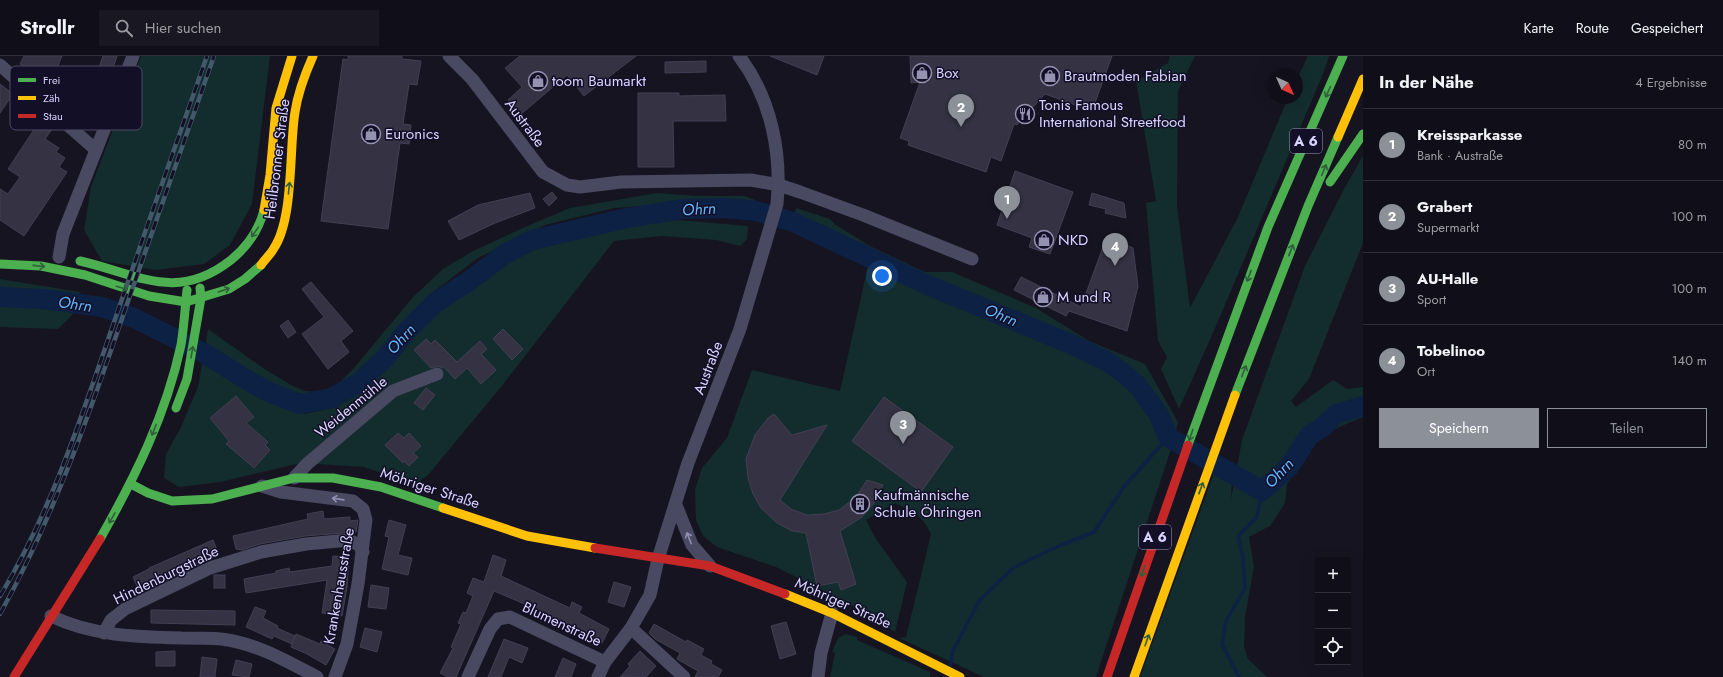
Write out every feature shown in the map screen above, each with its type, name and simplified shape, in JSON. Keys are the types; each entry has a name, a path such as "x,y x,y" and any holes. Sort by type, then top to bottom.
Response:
{"main road":[{"name":"Heilbronner Straße","path":"62,258 141,278 171,283 187,283 199,280 226,264 245,245 259,227 268,195 276,108 292,56"},
{"name":"Heilbronner Straße","path":"0,264 41,266 85,275 149,296 186,302 229,289 245,280 261,266 275,247 283,227 287,203 295,111 302,82 313,56"},
{"name":"A 6","path":"1107,677 1204,398 1268,227 1343,56"},
{"name":"A 6","path":"1134,677 1230,407 1308,206 1363,79"},
{"path":"1308,206 1328,187 1342,163 1363,134"},
{"path":"173,416 187,379 201,298 199,280"},
{"path":"14,677 132,484 169,394 183,324 187,283"},
{"name":"Möhriger Straße","path":"132,484 140,489 172,501 212,499 261,485 294,478 333,478 381,487 526,536 658,559 710,566 763,585 832,613 960,677"},
{"path":"53,612 78,586 124,514"}],"street":[{"path":"128,66 132,56"},
{"name":"Austraße","path":"598,677 605,662 631,628 650,595 658,559 688,463 740,329 777,204 779,185 776,146 770,116 759,88 739,56"},
{"name":"Austraße","path":"450,57 472,79 543,172 567,185 580,187 621,182 751,180 779,185 863,215 972,258"},
{"path":"0,65 10,74"},
{"path":"73,130 96,150"},
{"path":"62,258 62,234 104,130"},
{"name":"Weidenmühle","path":"294,478 307,464 393,391 437,374"},
{"name":"Krankenhausstraße","path":"261,485 281,492 352,502 363,509 366,520 358,584 347,644 335,677"},
{"name":"Möhriger Straße","path":"676,505 692,545 710,566"},
{"name":"Hindenburgstraße","path":"104,633 111,620 124,609 210,568 254,554 306,544 349,540 359,545 363,552"},
{"path":"53,612 65,623 104,633 141,637 221,639 251,645 317,677"},
{"path":"818,677 821,653 832,613"},
{"name":"Blumenstraße","path":"468,677 490,630 498,619 510,617 605,662"},
{"path":"631,628 684,677"}],"green space":[{"path":"141,56 270,56 252,204 230,245 204,264 155,270 102,261 84,230 91,187 113,130 142,130 142,66 137,66"},
{"path":"1170,56 1195,56 1178,91 1177,206 1190,308 1238,217 1285,104 1303,104 1302,68 1308,56 1329,56 1323,74 1216,326 1179,409 1161,369 1167,357 1158,341 1146,203 1156,201 1136,81 1168,63"},
{"path":"1363,156 1363,243 1309,379 1291,401 1296,407 1333,380 1347,389 1363,387 1363,417 1318,436 1304,460 1287,484 1285,503 1270,526 1249,537 1254,567 1245,617 1244,647 1248,659 1267,677 1140,677 1214,473 1232,474 1231,499 1242,440 1305,266 1344,189"},
{"path":"657,193 698,196 745,196 755,200 756,209 706,204 671,204 614,208 545,225 478,258 428,296 359,374 341,389 320,399 301,401 205,348 208,329 266,370 291,385 305,391 321,392 339,383 354,368 413,297 443,269 473,251 570,208"},
{"path":"796,208 830,219 836,225 870,246 925,272 952,272 1036,308 1089,341 1145,364 1178,422 1174,440 1096,677 984,677 899,638 906,637 931,534 924,522 916,514 895,503 866,520 876,539 907,582 895,632 848,603 776,567 717,547 703,536 696,520 695,490 702,468 727,438 752,370 840,391 870,257 793,222"},
{"path":"679,220 748,226 747,239 740,246 716,240 662,236 614,241 501,387 428,475 415,484 364,467 301,463 220,482 179,487 164,478 166,454 180,429 198,387 202,365 201,358 304,414 337,407 367,382 413,331 448,298 511,261 552,242 626,226"},
{"path":"0,279 80,292 78,309 58,329 0,327"},
{"path":"846,634 857,637 857,640 930,672 930,677 830,677 835,653 832,652 838,638"}],"building":[{"path":"24,56 62,56 58,66 25,66 20,64"},
{"path":"103,56 117,56 114,66 100,66"},
{"name":"Euronics","path":"348,56 402,56 402,59 421,61 417,85 409,84 403,124 411,125 409,144 400,143 388,229 321,221 343,59 348,60"},
{"name":"toom Baumarkt","path":"520,56 636,56 584,96 567,75 520,115 508,100 522,87 505,68"},
{"path":"770,56 824,56 817,75"},
{"path":"910,56 1112,56 1092,111 1045,94 1017,125 1014,124 1001,161 991,157 986,172 908,145 909,141 900,138 920,82 911,83"},
{"path":"706,61 706,72 665,73 665,62"},
{"path":"0,84 10,92 10,98 0,113"},
{"path":"638,93 679,93 679,96 725,95 726,121 673,121 674,167 638,167"},
{"path":"34,130 51,130 45,139 59,148 56,152 65,158 59,167 67,172 24,236 0,220 0,189 8,194 20,177 8,169"},
{"path":"1015,171 1073,192 1050,254 1029,247 1032,238 997,225"},
{"path":"552,192 557,198 549,206 543,199"},
{"path":"530,193 535,208 495,223 459,240 448,221 478,205"},
{"path":"1092,193 1124,203 1126,218 1105,213 1106,209 1089,205"},
{"path":"1107,236 1133,248 1138,286 1127,331 1069,311 1066,316 1014,290 1021,277 1081,307"},
{"path":"311,282 353,331 341,341 349,352 328,369 302,334 324,317 302,289"},
{"path":"288,320 296,332 288,338 280,326"},
{"path":"503,329 523,349 512,360 493,339"},
{"path":"426,339 431,344 435,340 457,362 480,341 487,349 481,354 496,370 481,384 467,368 455,379 443,366 442,368 438,366 431,368 414,350"},
{"path":"426,388 435,395 423,410 414,403"},
{"path":"236,396 254,417 246,423 268,442 265,445 270,450 254,468 226,444 229,441 210,418"},
{"path":"884,397 953,447 921,492 852,441"},
{"name":"Kaufmännische Schule Öhringen","path":"774,414 792,435 827,425 780,500 791,509 807,515 824,514 839,510 856,497 867,480 883,485 875,502 862,517 840,531 856,584 841,590 838,582 817,586 806,533 792,531 777,523 761,508 753,494 748,478 746,459 755,435 768,418"},
{"path":"398,433 404,438 409,433 421,446 413,453 418,457 409,466 404,461 403,463 385,445"},
{"path":"323,511 324,519 350,517 350,521 358,520 356,532 305,536 260,544 242,550 236,549 233,536 308,519 307,514"},
{"path":"389,520 406,525 398,555 412,558 408,575 382,569 389,537 385,536"},
{"path":"213,540 219,555 140,593 133,577 149,568"},
{"path":"493,555 506,560 501,576 570,608 572,602 582,607 579,613 609,629 602,643 534,608 494,591 456,677 448,677 440,673 453,648 451,647 461,624 458,623 463,612 466,613 473,596 467,593 473,578 484,582"},
{"path":"333,556 349,557 347,587 342,616 322,613 327,580 246,593 244,579 276,573 276,571 289,568 290,572 332,566"},
{"path":"214,575 225,575 225,588 214,588"},
{"path":"614,582 631,587 624,607 608,602"},
{"path":"371,585 389,588 386,609 368,607"},
{"path":"255,607 266,611 263,618 278,626 277,628 295,636 292,644 274,636 272,639 246,627"},
{"path":"151,610 235,611 235,625 151,623"},
{"path":"786,622 796,654 780,659 771,626"},
{"path":"654,624 686,642 687,640 704,649 701,655 712,661 711,664 722,670 718,677 695,677 698,671 677,659 680,653 655,639 649,633"},
{"path":"365,628 382,632 377,652 360,647"},
{"path":"296,634 320,644 321,641 335,649 326,665 291,647"},
{"path":"504,639 528,648 522,663 509,657 501,677 488,677"},
{"path":"175,651 175,666 156,666 156,652"},
{"path":"640,651 656,666 646,677 620,677 630,666 628,664"},
{"path":"202,657 217,659 215,677 200,677"},
{"path":"563,658 576,664 571,677 555,677"},
{"path":"236,660 252,664 249,677 232,675"}],"waterway":[{"name":"Ohrn","path":"0,297 43,299 102,307 134,318 204,353 252,383 276,395 300,404 332,398 360,382 386,357 407,331 435,303 469,281 505,254 532,240 627,218 683,209 725,208 756,211 793,222 930,286 1071,344 1108,362 1138,386 1159,415 1168,437 1262,491 1289,467 1309,436 1324,426 1336,414 1363,406"},
{"path":"950,666 953,651 979,601 1014,567 1061,545 1094,532 1123,488 1168,437"},
{"path":"1239,677 1222,644 1226,621 1245,588 1243,559 1238,536 1257,517 1262,491"}],"railway":[{"path":"0,596 18,565 34,532 63,465 207,56"},
{"path":"0,614 37,540 85,425 214,56"}],"traffic: fast":[{"path":"1188,445 1268,227 1343,56"},
{"path":"1330,182 1363,134"},
{"path":"1235,395 1308,206 1338,137"},
{"path":"80,261 157,282 174,283 192,280 211,273 237,255 252,238 264,210"},
{"path":"0,264 41,266 85,275 149,296 186,302 229,289 245,279 261,265"},
{"path":"176,408 187,379 201,298 200,288"},
{"path":"100,539 137,469 167,396 181,345 187,290"},
{"path":"131,484 148,493 172,501 212,499 294,478 333,478 381,487 443,508"}],"traffic: slow":[{"path":"264,210 270,175 276,108 292,56"},
{"path":"261,265 274,248 285,219 290,182 295,112 302,83 313,56"},
{"path":"1338,137 1363,79"},
{"path":"1134,677 1235,395"},
{"path":"443,508 527,536 595,548"},
{"path":"785,594 832,613 960,677"}],"traffic: jam":[{"path":"1107,677 1188,445"},
{"path":"14,677 100,539"},
{"path":"595,548 710,566 785,594"}],"place":[{"name":"Box","path":"922,73"},
{"name":"Brautmoden Fabian","path":"1050,76"},
{"name":"toom Baumarkt","path":"538,81"},
{"name":"Tonis Famous International Streetfood","path":"1025,114"},
{"name":"Grabert","path":"961,127"},
{"name":"Euronics","path":"371,134"},
{"name":"Kreissparkasse","path":"1007,219"},
{"name":"NKD","path":"1044,240"},
{"name":"Tobelinoo","path":"1115,266"},
{"name":"M und R","path":"1043,297"},
{"name":"AU-Halle","path":"903,444"},
{"name":"Kaufmännische Schule Öhringen","path":"860,504"}]}
